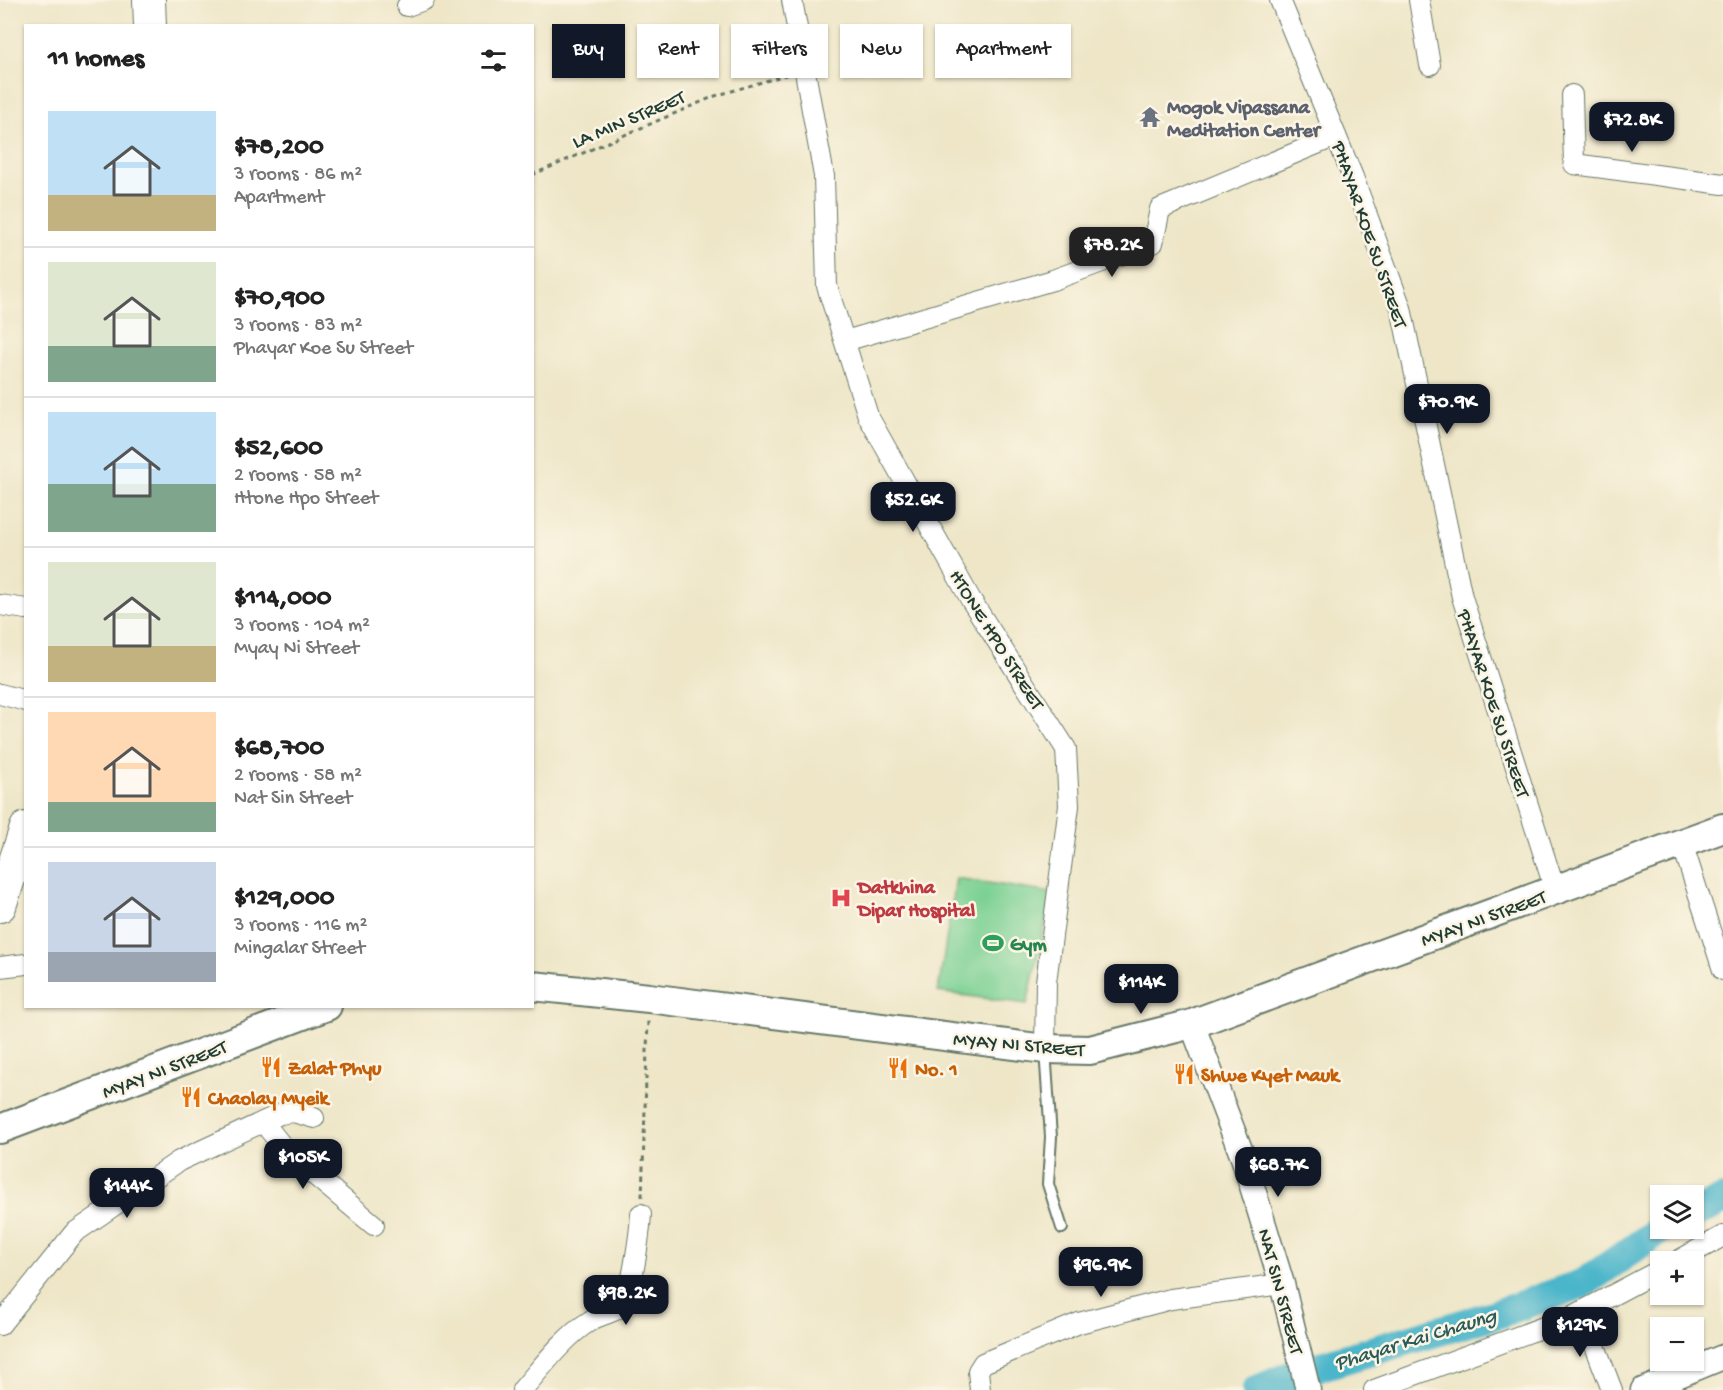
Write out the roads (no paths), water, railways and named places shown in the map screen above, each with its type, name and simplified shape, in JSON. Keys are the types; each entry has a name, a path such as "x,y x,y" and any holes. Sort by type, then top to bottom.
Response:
{"main road":[{"path":"149,0 150,24"},
{"name":"MYAY NI STREET","path":"534,986 649,998 1045,1049 1090,1050 1192,1024 1723,828"},
{"path":"0,906 24,834"},
{"name":"MYAY NI STREET","path":"0,1129 322,1008"}],"street":[{"name":"HTONE HPO STREET","path":"792,0 824,176 827,286 868,416 971,600 1066,749 1069,806 1046,982 1045,1049"},
{"name":"PHAYAR KOE SU STREET","path":"1280,0 1336,136 1401,308 1462,597 1555,890"},
{"path":"1419,0 1430,65"},
{"path":"1572,95 1574,164 1723,184"},
{"path":"845,341 1053,280 1153,243 1160,209 1336,136"},
{"path":"0,605 24,609"},
{"path":"0,694 24,700"},
{"path":"1682,843 1723,970"},
{"path":"0,967 24,964"},
{"name":"NAT SIN STREET","path":"1192,1024 1244,1160 1282,1284 1308,1390"},
{"path":"0,1325 74,1233 179,1161 280,1114 292,1112 314,1118"},
{"path":"263,1122 287,1152 374,1225"},
{"path":"522,1390 561,1346 591,1320 612,1313 625,1300 639,1239 641,1214"},
{"path":"1696,1251 1723,1236"},
{"path":"1374,1390 1582,1312 1650,1275"},
{"path":"980,1390 978,1371 983,1363 1079,1323 1172,1299 1282,1284"},
{"path":"1582,1312 1612,1390"},
{"path":"1643,1390 1723,1357"}],"lane":[{"path":"1045,1049 1050,1137 1048,1184 1062,1228"}],"waterway":[{"name":"Phayar Kai Chaung","path":"1704,1209 1723,1200"},
{"name":"Phayar Kai Chaung","path":"1257,1390 1297,1373 1500,1313 1584,1283 1650,1237"}],"place":[{"name":"Mogok Vipassana Meditation Center","path":"1150,117"},
{"name":"Datkhina Dipar Hospital","path":"841,898"},
{"name":"Gym","path":"993,943"},
{"name":"Zalat Phyu","path":"271,1067"},
{"name":"No. 1","path":"898,1068"},
{"name":"Shwe Kyet Mauk","path":"1184,1074"},
{"name":"Chaolay Myeik","path":"191,1097"}]}
